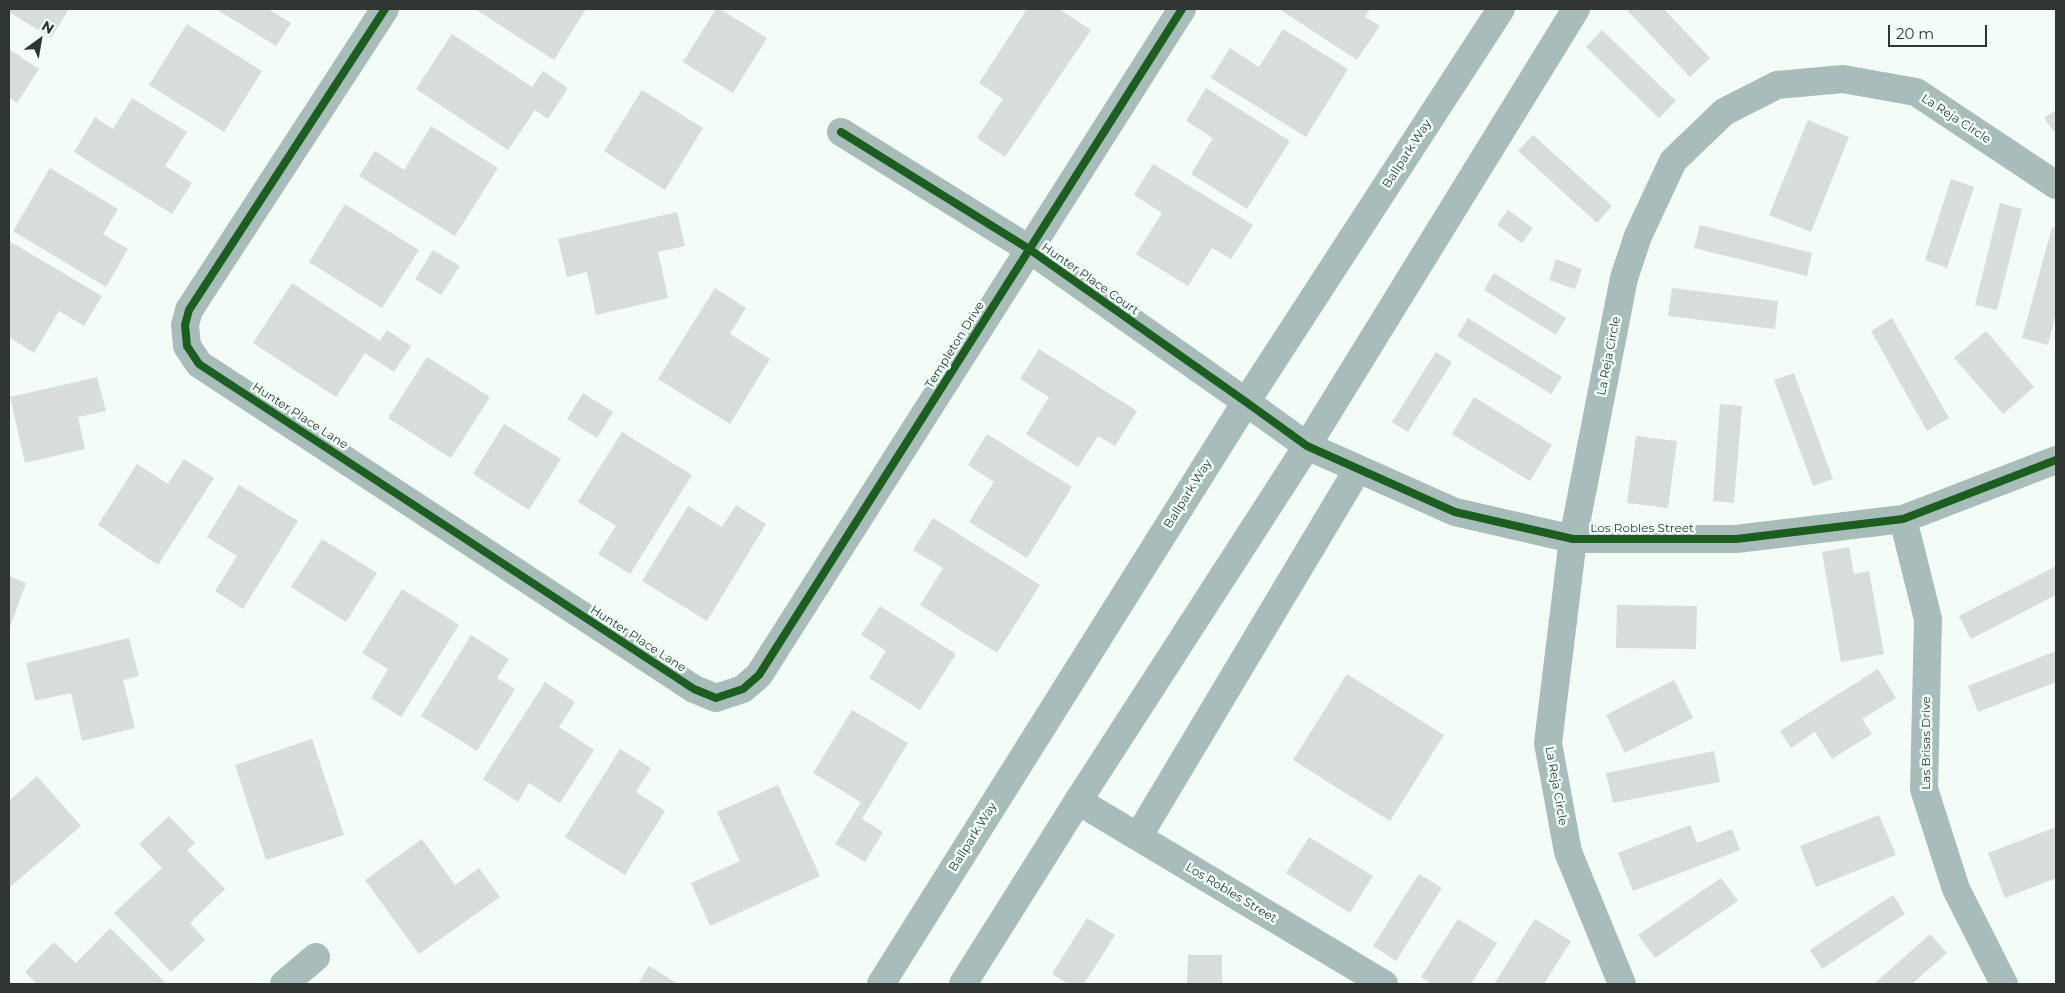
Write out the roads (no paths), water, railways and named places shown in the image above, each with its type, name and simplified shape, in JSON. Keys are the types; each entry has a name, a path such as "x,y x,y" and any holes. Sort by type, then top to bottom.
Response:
{"street":[{"name":"Hunter Place Lane","path":"385,9 189,310 185,326 187,346 199,364 694,689 716,698 743,689"},
{"name":"Templeton Drive","path":"743,689 759,675 1182,9"},
{"name":"Ballpark Way","path":"881,984 1246,402 1501,9"},
{"path":"963,984 1078,801 1307,446 1576,9"},
{"name":"La Reja Circle","path":"1622,984 1568,852 1548,743 1573,538 1624,278 1638,236 1673,161 1724,112 1777,85 1842,79 1916,92 2056,185"},
{"name":"Hunter Place Court","path":"842,132 1029,249 1246,402"},
{"name":"Los Robles Street","path":"1246,402 1307,446 1455,512 1573,538 1736,539 1903,519 2056,460"},
{"path":"1138,837 1358,469"},
{"name":"Las Brisas Drive","path":"1903,519 1928,619 1924,789 1956,889 2004,984"},
{"name":"Los Robles Street","path":"1078,801 1384,984"},
{"path":"284,984 316,957"}]}
